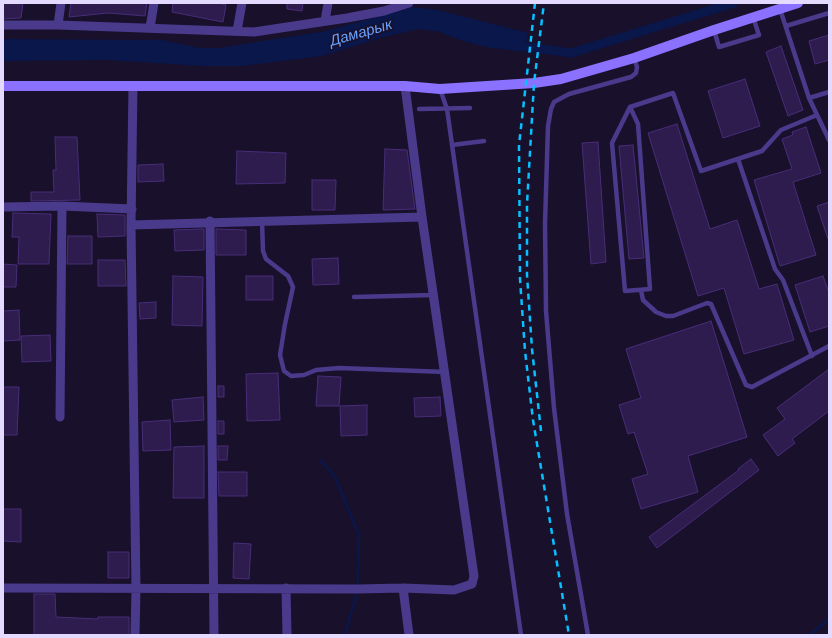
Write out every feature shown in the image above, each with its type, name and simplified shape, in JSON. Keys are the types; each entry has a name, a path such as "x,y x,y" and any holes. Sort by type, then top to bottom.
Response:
{"main road":[{"path":"3,86 405,86 440,89 546,82 634,58 798,3"}],"street":[{"path":"58,25 61,3"},
{"path":"150,28 154,3"},
{"path":"237,31 242,3"},
{"path":"325,21 328,3"},
{"path":"3,25 58,25 254,32 384,10 409,3"},
{"path":"133,86 131,225 136,589 135,635"},
{"path":"3,588 136,589 214,587 403,588 454,590 472,584 474,576 446,372 422,217 405,86"},
{"path":"3,207 62,206 132,209"},
{"path":"60,416 62,206"},
{"path":"131,225 210,221 422,217"},
{"path":"210,221 214,635"},
{"path":"286,588 287,635"},
{"path":"403,588 409,635"}],"lane":[{"path":"780,9 809,98 829,140"},
{"path":"786,26 829,13"},
{"path":"714,30 719,47 759,35 753,17"},
{"path":"588,635 567,514 554,408 546,311 545,224 548,126 551,109 554,102 569,94 631,77 636,73 637,68 634,58"},
{"path":"440,89 447,109 521,635"},
{"path":"809,98 829,92"},
{"path":"630,108 638,124 650,289 625,291 612,143 630,108 673,93 701,171 762,151 781,130 817,115"},
{"path":"419,109 470,108"},
{"path":"452,145 484,141"},
{"path":"738,159 775,269 783,280 812,356"},
{"path":"262,220 263,251 266,259 288,276 293,288 280,355 284,371 291,376 304,375 316,370 339,368 446,372"},
{"path":"642,290 643,300 656,312 666,316 673,316 707,303 711,304 746,385 752,387 829,346"},
{"path":"354,297 433,295"}],"water":[{"path":"412,7 438,10 528,33 524,52 486,47 460,40 440,32 419,29 383,37 322,56 241,66 203,66 108,60 3,61 3,39 162,40 200,48 219,48 326,31"}],"building":[{"path":"3,3 23,3 21,18 3,19"},
{"path":"71,3 147,3 145,16 108,13 69,17"},
{"path":"173,3 219,3 226,5 223,22 172,12"},
{"path":"287,3 303,3 302,11 287,9"},
{"path":"829,35 829,60 815,64 809,41"},
{"path":"781,46 803,110 788,116 766,52"},
{"path":"745,79 760,126 723,138 708,91"},
{"path":"677,124 710,229 737,220 759,289 777,284 794,340 744,354 724,288 698,296 648,133"},
{"path":"806,127 821,173 793,182 816,255 780,266 754,180 792,169 782,139 793,135 792,132"},
{"path":"55,137 77,137 80,200 31,201 31,192 54,192 53,170 56,170"},
{"path":"598,142 606,262 591,264 582,143"},
{"path":"633,145 644,258 629,259 619,146"},
{"path":"385,149 407,150 415,209 383,210"},
{"path":"237,151 286,153 285,183 236,184"},
{"path":"163,164 164,181 138,182 138,165"},
{"path":"312,180 336,180 335,210 312,210"},
{"path":"829,202 829,239 828,239 817,206"},
{"path":"13,213 51,214 49,264 18,264 19,237 12,237"},
{"path":"97,214 125,215 125,236 98,237"},
{"path":"204,229 204,250 175,251 174,230"},
{"path":"216,229 246,230 246,255 216,255"},
{"path":"68,236 92,236 92,264 67,264"},
{"path":"338,258 339,284 313,285 312,259"},
{"path":"98,260 125,260 126,286 98,286"},
{"path":"3,264 17,265 16,287 3,287"},
{"path":"173,276 203,277 202,326 172,325"},
{"path":"246,276 273,276 273,300 246,300"},
{"path":"823,276 829,293 829,326 810,332 795,285"},
{"path":"156,302 156,318 140,319 139,303"},
{"path":"19,310 20,340 3,341 3,311"},
{"path":"711,321 747,437 688,456 698,492 641,509 632,479 648,474 634,432 628,434 619,405 641,398 626,349"},
{"path":"50,335 51,361 22,362 21,336"},
{"path":"829,369 829,411 792,439 795,443 778,456 763,435 785,419 777,408"},
{"path":"278,373 280,420 247,421 246,374"},
{"path":"318,376 341,377 339,406 316,406"},
{"path":"218,386 224,386 224,397 218,397"},
{"path":"3,387 19,387 17,435 3,435"},
{"path":"203,397 204,420 174,422 172,400"},
{"path":"440,397 441,416 415,417 414,398"},
{"path":"367,405 367,435 341,436 340,406"},
{"path":"170,420 171,450 143,451 142,422"},
{"path":"218,421 224,421 224,434 218,434"},
{"path":"204,446 204,498 173,498 174,447"},
{"path":"218,446 228,446 227,460 218,460"},
{"path":"751,459 759,470 657,548 649,537 739,470 738,469"},
{"path":"218,472 247,472 247,496 219,496"},
{"path":"3,509 21,509 21,542 3,541"},
{"path":"234,543 251,544 249,579 233,578"},
{"path":"108,552 129,552 129,578 108,578"},
{"path":"34,594 55,594 56,617 98,619 98,617 129,617 129,635 34,635"}],"waterway":[{"name":"Дамарык","path":"514,45 571,53 734,3"},
{"path":"320,460 335,477 359,535 358,587"},
{"path":"345,635 357,592"},
{"path":"810,635 829,619"}],"railway":[{"path":"535,3 519,145 520,279 525,351 533,420 569,635"},
{"path":"541,431 532,349 527,275 527,204 534,83 544,3"}]}
